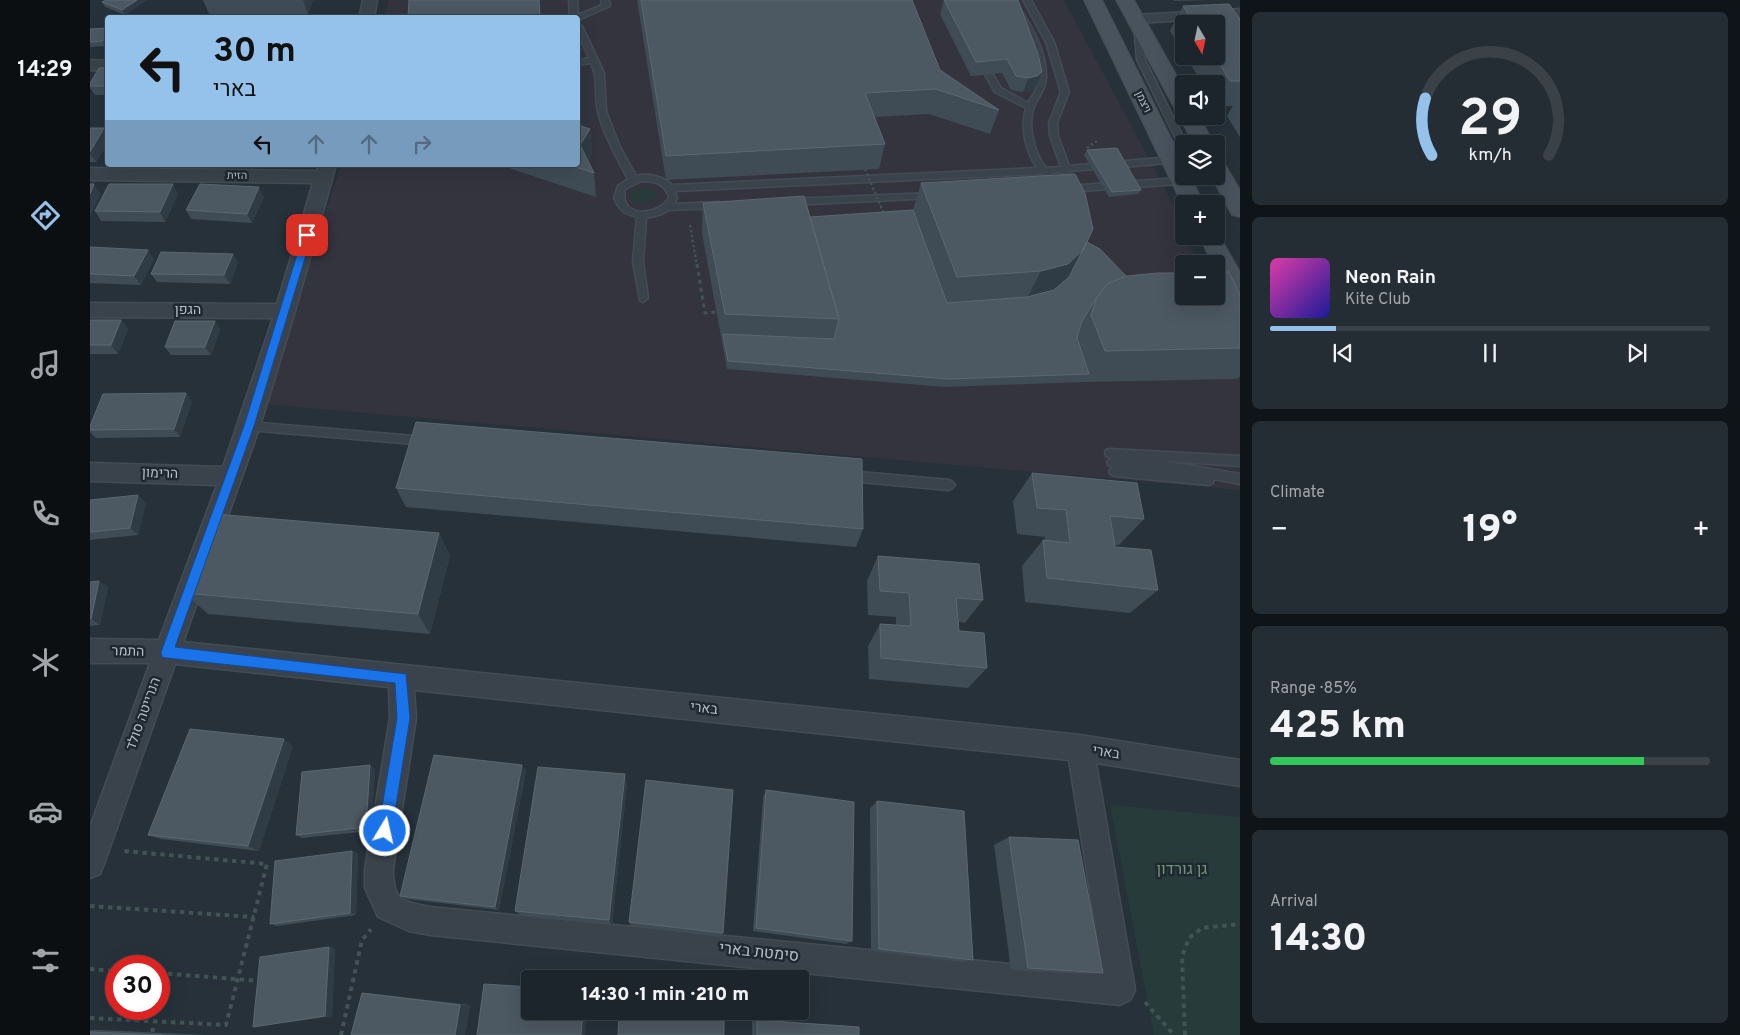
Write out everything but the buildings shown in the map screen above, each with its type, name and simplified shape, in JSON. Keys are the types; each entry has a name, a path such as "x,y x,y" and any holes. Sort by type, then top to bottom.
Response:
{"street":[{"path":"367,15 370,0"},
{"name":"ויצמן","path":"1093,0 1175,157"},
{"path":"1125,0 1175,90"},
{"path":"1136,19 1240,13"},
{"path":"90,65 105,66"},
{"name":"הזית","path":"90,174 326,171"},
{"name":"הנרייטה סולד","path":"93,856 249,426 326,171"},
{"path":"1225,183 1240,210"},
{"path":"1215,245 1240,294"},
{"name":"הגפן","path":"90,310 285,311"},
{"name":"הרימון","path":"90,472 231,476"},
{"name":"התמר","path":"90,651 167,652"},
{"name":"בארי","path":"167,652 1080,748 1240,773"},
{"path":"388,907 380,888 379,869 403,718 401,678"},
{"path":"1080,748 1120,990"},
{"name":"סימטת בארי","path":"388,907 409,917 430,920 1120,990"}],"lane":[{"path":"573,0 576,15"},
{"path":"580,16 606,6 605,0"},
{"path":"1010,0 1023,19 1042,66 1041,85 1026,120 1030,146 1042,171 1060,189"},
{"path":"1027,0 1050,42 1065,92 1053,123 1054,136 1066,169 1060,189"},
{"path":"1136,19 1141,60 1178,135"},
{"path":"580,30 600,73 602,111 615,145 633,180"},
{"path":"976,52 998,90 1030,108"},
{"path":"580,63 594,60"},
{"path":"726,204 668,207 656,213 642,215 626,210 618,199 621,188 633,180 641,178 658,180 670,188 1066,169 1175,170"},
{"path":"1060,189 1175,171"},
{"path":"668,207 672,198 670,188"},
{"path":"784,202 939,195"},
{"path":"642,215 638,262 643,298"},
{"path":"249,426 436,442"},
{"path":"1240,461 1112,462 1240,481"},
{"path":"840,476 949,485"}],"path":[{"path":"864,169 887,221"},
{"path":"875,210 884,210"},
{"path":"699,224 689,225 706,313 717,312"},
{"path":"90,1018 226,1025 267,864 93,856"},
{"path":"90,906 254,918"},
{"path":"341,1035 362,940 388,907"},
{"path":"1185,1035 1182,956 1189,938 1202,928 1240,924"},
{"path":"90,969 105,970"},
{"path":"170,975 265,982"},
{"path":"1120,990 1132,994 1148,1005 1174,1035"},
{"path":"152,1032 156,1021"}],"shaded area":[{"path":"389,0 1064,0 1171,200 1175,209 1175,245 1190,245 1194,255 1175,255 1175,305 1192,305 1240,359 1240,490 263,404 340,167 580,167 580,15 385,15"}],"green space":[{"path":"647,187 656,193 657,196 653,201 642,204 632,200 631,195 634,190"},
{"name":"גן גורדון","path":"1110,805 1240,817 1240,1035 1154,1035"}],"route":[{"path":"307,235 249,426 167,652 401,678 403,718 385,831"}]}
